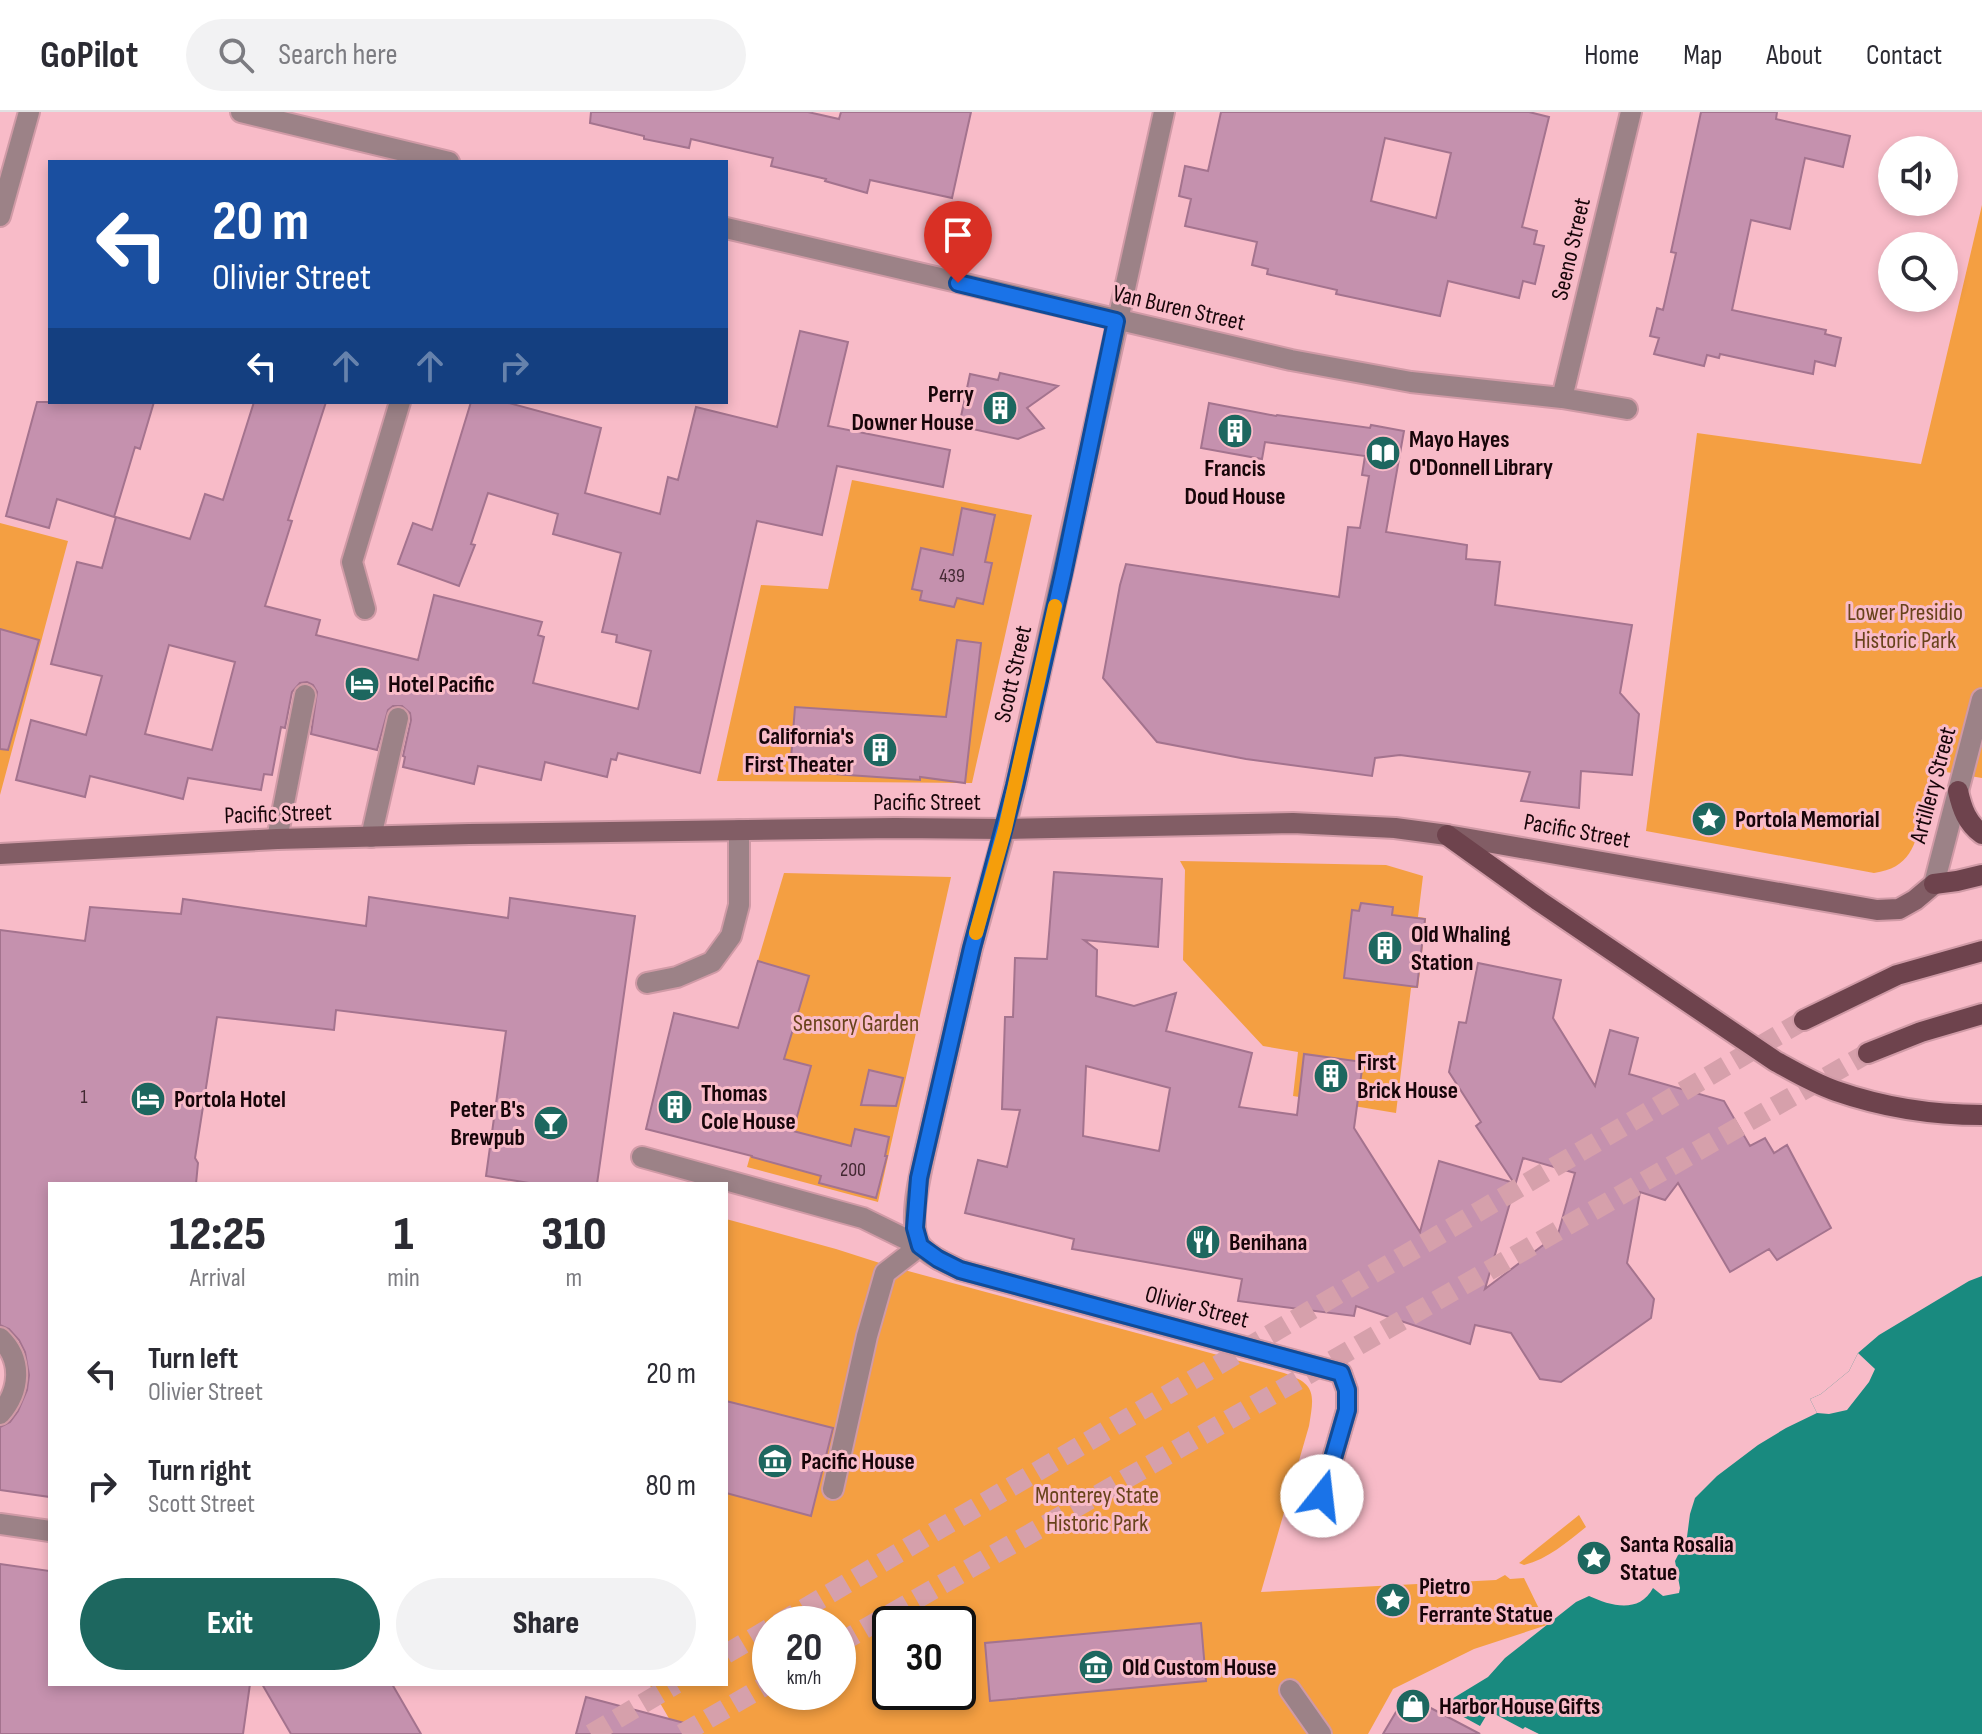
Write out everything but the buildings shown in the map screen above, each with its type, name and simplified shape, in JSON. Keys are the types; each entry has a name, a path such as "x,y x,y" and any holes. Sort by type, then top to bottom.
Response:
{"main road":[{"path":"1958,791 1963,811 1982,834"},
{"name":"Pacific Street","path":"0,854 277,839 469,834 1293,823 1383,827 1447,835 1877,910 1899,909 1934,884"},
{"path":"1447,835 1576,927 1775,1061 1807,1078 1872,1102 1927,1112 1982,1115"},
{"path":"1934,884 1982,875"},
{"path":"1804,1020 1897,975 1982,951"},
{"path":"1868,1053 1921,1032 1982,1014"}],"street":[{"path":"0,216 29,112"},
{"path":"241,112 441,160"},
{"name":"Scott Street","path":"920,1246 915,1228 919,1178 972,948 1005,829 1164,112"},
{"name":"Seeno Street","path":"1562,398 1631,112"},
{"name":"Van Buren Street","path":"728,228 1116,321 1364,375 1562,398 1627,409"},
{"path":"365,609 352,562 399,404"},
{"path":"277,839 305,695"},
{"name":"Artillery Street","path":"1934,884 1982,699"},
{"path":"371,837 398,718"},
{"path":"647,983 677,977 712,962 731,936 739,905 739,830"},
{"path":"642,1157 863,1218 920,1246 885,1273 867,1336 833,1489"},
{"name":"Olivier Street","path":"920,1246 960,1270 1341,1373 1347,1390 1347,1410 1322,1496"},
{"path":"0,1338 12,1353 17,1368 17,1383 11,1399 0,1414"},
{"path":"0,1524 48,1531"},
{"path":"1290,1690 1321,1734"}],"green space":[{"name":"Lower Presidio Historic Park","path":"1982,205 1982,778 1934,770 1917,836 1909,854 1896,866 1874,873 1646,831 1697,433 1921,464"},
{"path":"852,480 1032,515 972,783 717,781 761,585 828,589"},
{"path":"0,523 68,541 0,795"},
{"path":"1180,861 1386,865 1423,876 1418,917 1426,918 1418,988 1411,988 1396,1113 1293,1096 1298,1052 1263,1046 1183,960 1185,870"},
{"name":"Sensory Garden","path":"784,873 951,877 878,1202 747,1167 790,1016 745,1004"},
{"name":"Monterey State Historic Park","path":"728,1220 1284,1373 1308,1386 1312,1399 1309,1426 1261,1592 1496,1580 1505,1575 1510,1579 1524,1578 1547,1625 1474,1649 1393,1689 1368,1734 678,1734 650,1686 728,1686"},
{"path":"1579,1515 1586,1527 1541,1559 1524,1565 1519,1563"}],"shaded area":[{"path":"1982,1276 1982,1734 1418,1734 1442,1705 1488,1677 1505,1658 1576,1602 1589,1596 1624,1606 1640,1602 1653,1588 1663,1596 1679,1593 1675,1561 1687,1537 1695,1498 1717,1476 1758,1445 1817,1413 1810,1399 1849,1371 1858,1353 1879,1335"}],"pier":[{"path":"1858,1353 1875,1369 1869,1382 1847,1410 1817,1413 1810,1399 1849,1371"},
{"path":"1438,1703 1480,1726 1489,1711 1539,1734 1414,1734"}],"tunnel":[{"path":"809,1606 1804,1020"},
{"path":"856,1634 1868,1053"},
{"path":"728,1653 752,1639"},
{"path":"591,1734 673,1686"},
{"path":"682,1734 752,1693"}],"slow traffic":[{"path":"976,933 1005,829 1055,606"}],"place":[{"name":"Perry Downer House","path":"1000,408"},
{"name":"Francis Doud House","path":"1235,431"},
{"name":"Mayo Hayes O'Donnell Library","path":"1383,453"},
{"name":"Hotel Pacific","path":"362,684"},
{"name":"California's First Theater","path":"880,750"},
{"name":"Portola Memorial","path":"1709,819"},
{"name":"Old Whaling Station","path":"1385,948"},
{"name":"First Brick House","path":"1331,1076"},
{"name":"Portola Hotel","path":"148,1099"},
{"name":"Thomas Cole House","path":"675,1107"},
{"name":"Peter B's Brewpub","path":"551,1123"},
{"name":"Benihana","path":"1203,1242"},
{"name":"Pacific House","path":"775,1461"},
{"name":"Santa Rosalia Statue","path":"1594,1558"},
{"name":"Pietro Ferrante Statue","path":"1393,1600"},
{"name":"Old Custom House","path":"1096,1667"},
{"name":"Harbor House Gifts","path":"1413,1706"}],"route":[{"path":"958,283 1116,321 1015,786 972,948 919,1178 915,1228 920,1246 960,1270 1341,1373 1347,1390 1347,1410 1322,1496"}]}
